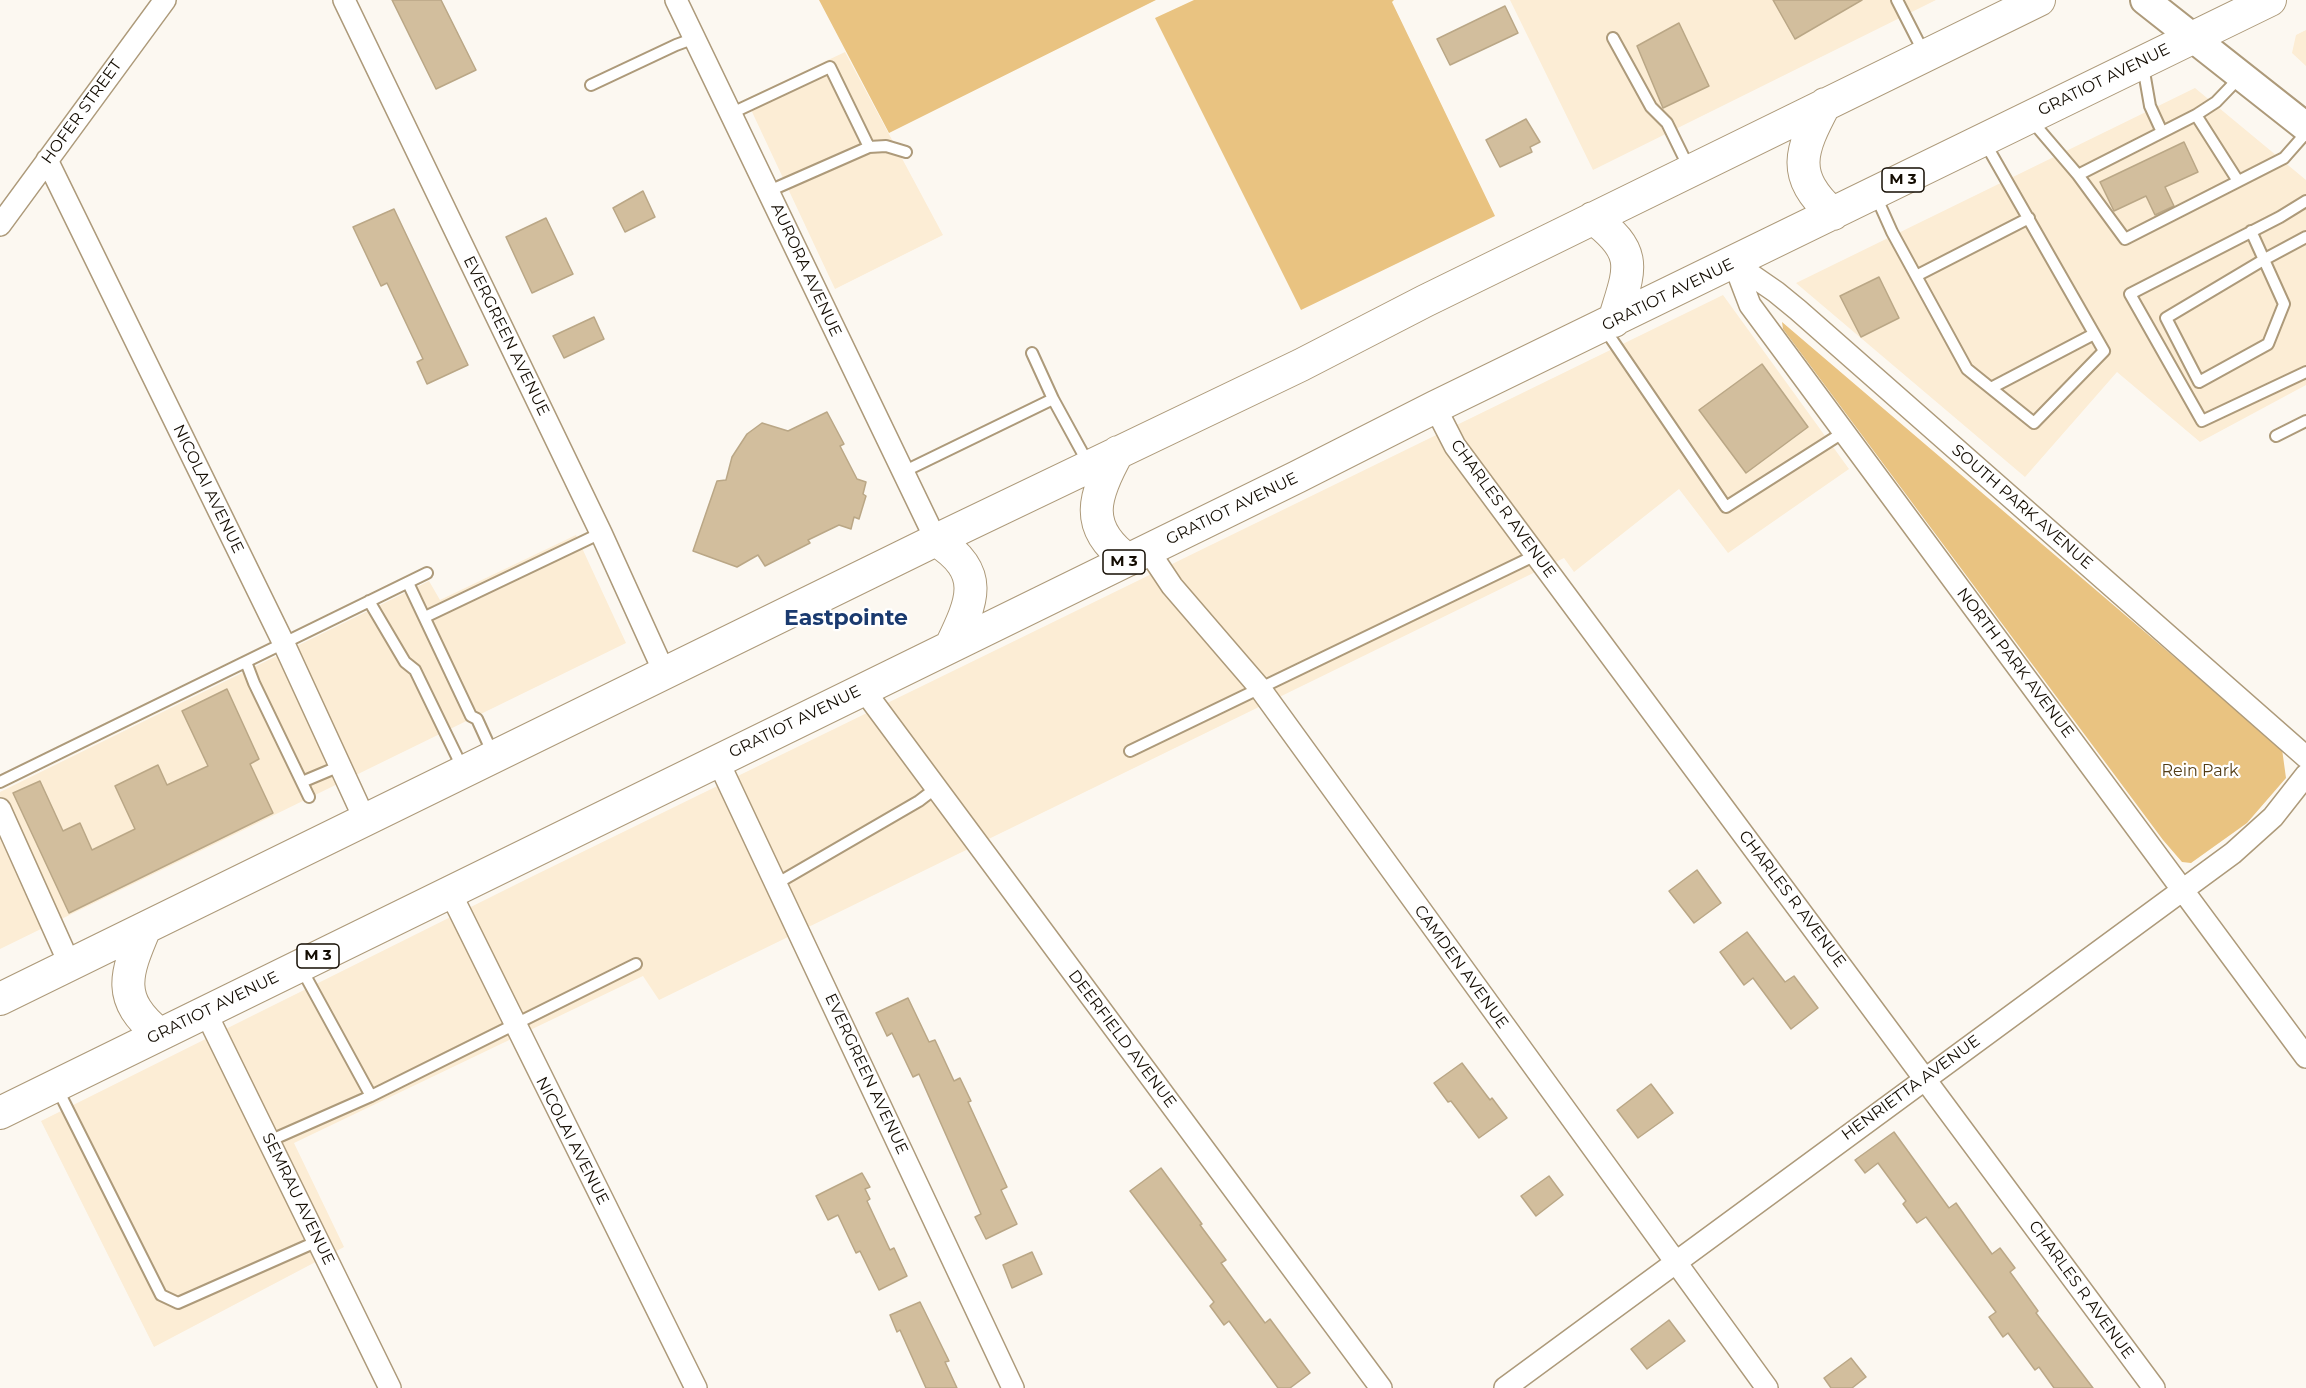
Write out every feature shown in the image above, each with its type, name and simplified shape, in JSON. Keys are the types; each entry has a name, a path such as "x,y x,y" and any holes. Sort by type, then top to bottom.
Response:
{"main road":[{"path":"0,999 936,540 1301,364 1690,170 2039,0"},
{"path":"2145,0 2306,126"},
{"name":"GRATIOT AVENUE","path":"0,1113 2270,0"},
{"path":"1825,104 1809,134 1803,167 1806,182 1813,195 1833,214"},
{"path":"1593,218 1618,240 1626,251 1626,276 1608,324"},
{"path":"1118,452 1105,475 1100,492 1097,518 1099,530 1116,551 1138,555"},
{"path":"936,540 958,556 970,578 964,618 951,646"},
{"path":"145,928 131,965 129,993 139,1016 159,1034"}],"street":[{"name":"HOFER STREET","path":"0,225 165,0"},
{"name":"EVERGREEN AVENUE","path":"344,0 601,533 665,674"},
{"name":"AURORA AVENUE","path":"676,0 936,540"},
{"name":"NICOLAI AVENUE","path":"47,160 284,644 365,820"},
{"name":"NORTH PARK AVENUE","path":"1734,263 1750,305 2306,1058"},
{"name":"SOUTH PARK AVENUE","path":"1734,263 1798,310 2306,757"},
{"name":"CHARLES R AVENUE","path":"1435,408 1455,446 2154,1388"},
{"name":"CAMDEN AVENUE","path":"1138,555 1172,586 1259,687 1767,1388"},
{"name":"DEERFIELD AVENUE","path":"863,689 1381,1388"},
{"name":"EVERGREEN AVENUE","path":"718,760 1013,1388"},
{"name":"HENRIETTA AVENUE","path":"1505,1388 1925,1077 2233,853 2273,817 2306,776"},
{"path":"0,809 6,840 70,965"},
{"name":"NICOLAI AVENUE","path":"450,892 514,1026 696,1388"},
{"name":"SEMRAU AVENUE","path":"205,1011 390,1388"}],"lane":[{"path":"1897,0 1925,56"},
{"path":"591,85 695,38"},
{"path":"1613,38 1651,107 1667,123 1690,170"},
{"path":"2142,62 2151,106 2162,132"},
{"path":"732,113 830,67 869,147"},
{"path":"2078,175 2196,115 2216,102 2242,75"},
{"path":"2196,115 2238,181"},
{"path":"2028,118 2078,175 2125,239 2284,158 2306,133"},
{"path":"1875,194 1892,232 1967,369 2034,423 2104,351 1983,140"},
{"path":"769,191 869,147 886,146 906,152"},
{"path":"2306,201 2130,294 2202,421 2306,372"},
{"path":"1916,276 2029,218"},
{"path":"2251,231 2265,259 2284,304 2268,344 2199,382 2166,318 2265,259 2306,237"},
{"path":"1608,324 1726,507 1844,432"},
{"path":"1991,388 2094,334"},
{"path":"1032,353 1053,399 1089,466"},
{"path":"903,472 1053,399"},
{"path":"2276,436 2306,421"},
{"path":"424,617 601,533"},
{"path":"1130,751 1536,555"},
{"path":"0,782 427,573"},
{"path":"408,583 471,716 477,719 495,757"},
{"path":"369,601 405,662 415,670 465,772"},
{"path":"246,662 309,796"},
{"path":"302,782 340,766"},
{"path":"776,884 919,801 936,788"},
{"path":"269,1141 371,1096 636,964"},
{"path":"299,965 371,1096"},
{"path":"56,1085 160,1295 178,1303 318,1240"}],"shaded area":[{"path":"1510,0 1936,0 1593,170"},
{"path":"2306,30 2306,66 2292,53 2296,35"},
{"path":"845,52 943,235 835,289 746,99"},
{"path":"2195,88 2306,180 2306,385 2200,442 2117,372 2025,477 1796,283"},
{"path":"1723,295 1849,469 1728,553 1679,489 1574,572 1564,558 659,1000 643,976 294,1143 344,1247 154,1347 41,1121 533,876"},
{"path":"576,535 626,643 0,949 0,792 429,581 440,600"}],"green space":[{"path":"819,0 1156,0 889,133"},
{"path":"1194,0 1394,0 1392,2 1495,216 1301,310 1155,18"},
{"name":"Rein Park","path":"1782,322 2282,749 2286,778 2247,823 2191,863 2182,862 2163,840 1783,329"}],"building":[{"path":"392,0 441,0 476,70 436,89"},
{"path":"1773,0 1862,0 1795,39"},
{"path":"1505,6 1518,33 1450,65 1437,39"},
{"path":"1679,23 1709,86 1663,108 1637,46"},
{"path":"1526,119 1540,142 1530,147 1532,152 1500,167 1486,140"},
{"path":"2184,142 2198,172 2165,187 2174,206 2155,215 2146,196 2114,211 2100,182"},
{"path":"643,191 655,217 625,232 613,208"},
{"path":"394,209 468,365 427,384 417,362 423,359 387,283 381,286 353,227"},
{"path":"546,218 573,274 532,293 506,237"},
{"path":"1879,277 1899,318 1861,337 1840,296"},
{"path":"594,317 604,339 564,358 553,336"},
{"path":"1762,364 1808,427 1746,473 1699,410"},
{"path":"827,412 844,444 840,446 857,479 866,482 863,494 866,496 859,519 854,517 851,529 839,525 808,540 810,543 765,566 758,555 737,567 693,551 717,481 726,480 732,457 747,434 762,423 788,431"},
{"path":"227,689 259,759 250,764 273,813 69,913 13,793 40,781 63,831 80,823 92,850 135,829 115,786 158,765 167,785 208,766 182,711"},
{"path":"1697,870 1721,903 1694,923 1669,891"},
{"path":"1747,932 1785,982 1794,976 1818,1008 1791,1029 1753,978 1744,985 1720,952"},
{"path":"908,998 929,1042 935,1040 954,1081 960,1078 971,1101 968,1102 1007,1187 1001,1190 1017,1224 986,1239 975,1217 981,1214 919,1074 913,1077 892,1033 887,1036 876,1013"},
{"path":"1462,1063 1507,1118 1479,1138 1434,1083"},
{"path":"1651,1084 1673,1113 1638,1138 1617,1110"},
{"path":"1894,1132 1949,1208 1956,1203 1992,1254 2000,1248 2015,1268 2010,1272 2038,1311 2036,1313 2093,1388 2054,1388 2039,1367 2035,1370 2008,1333 2003,1337 1989,1317 1996,1312 1926,1217 1917,1223 1903,1204 1906,1201 1878,1163 1865,1173 1855,1160"},
{"path":"1161,1168 1226,1260 1221,1263 1265,1323 1270,1319 1310,1373 1290,1388 1278,1388 1229,1321 1224,1325 1210,1306 1214,1302 1130,1191"},
{"path":"862,1173 870,1187 865,1189 870,1199 867,1201 890,1250 894,1248 907,1276 879,1290 860,1251 856,1253 838,1215 828,1220 816,1196"},
{"path":"1549,1176 1563,1195 1536,1216 1521,1196"},
{"path":"1032,1252 1042,1274 1012,1288 1003,1265"},
{"path":"920,1302 949,1361 945,1362 957,1388 926,1388 900,1330 897,1332 890,1315"},
{"path":"1669,1320 1685,1341 1647,1369 1631,1349"},
{"path":"1851,1358 1866,1377 1852,1388 1831,1388 1824,1378"}],"district":[{"name":"Eastpointe","path":"846,619"}]}
